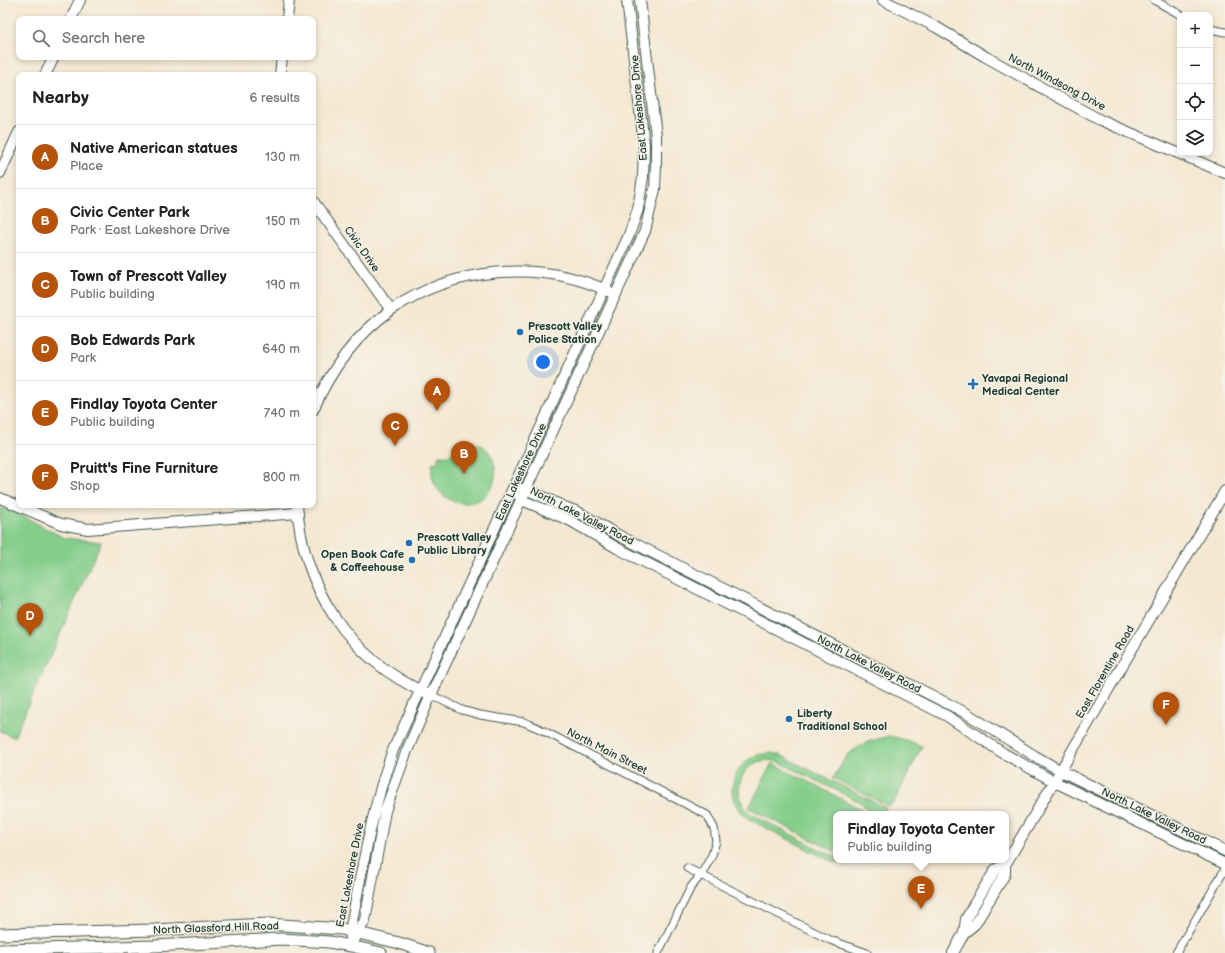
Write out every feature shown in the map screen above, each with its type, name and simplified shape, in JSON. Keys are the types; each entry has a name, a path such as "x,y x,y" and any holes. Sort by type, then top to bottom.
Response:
{"main road":[{"name":"North Glassford Hill Road","path":"0,934 154,930 268,924 342,929 399,943 429,953"},
{"name":"North Glassford Hill Road","path":"0,950 155,946 281,940 330,942 380,953"}],"street":[{"path":"72,16 80,0"},
{"path":"287,16 289,0"},
{"name":"East Lakeshore Drive","path":"351,946 380,810 386,768 393,750 629,235 638,210 643,177 644,145 627,0"},
{"name":"East Lakeshore Drive","path":"380,810 645,231 655,189 656,165 655,129 640,0"},
{"name":"North Windsong Drive","path":"883,0 936,27 986,57 1100,120 1225,173"},
{"path":"1154,0 1177,13"},
{"path":"1213,30 1225,32"},
{"path":"46,72 52,60"},
{"path":"280,72 282,60"},
{"path":"642,130 655,129"},
{"path":"0,173 16,138"},
{"name":"Civic Drive","path":"316,205 391,310"},
{"path":"316,404 328,380 345,355 361,337 391,310 416,296 439,286 473,276 503,272 534,272 556,275 590,283 616,294"},
{"name":"North Lake Valley Road","path":"513,488 526,490 578,512 618,535 966,713 1061,771 1225,851"},
{"name":"North Lake Valley Road","path":"513,488 522,500 571,522 617,548 947,716 1002,753 1055,782 1225,864"},
{"name":"East Florentine Road","path":"1009,858 1225,491"},
{"path":"0,498 16,505"},
{"path":"23,508 61,524 88,529 246,517 298,509 302,542 312,573 319,590 332,613 348,635 368,657 391,673 420,690 432,695"},
{"name":"North Main Street","path":"432,695 462,710 480,715 524,722 538,728 707,815 714,828 716,841 712,855 701,875 691,887 658,953"},
{"name":"East Florentine Road","path":"953,953 964,933 966,919 973,906 996,869 1006,863"},
{"path":"686,868 830,940 867,953"},
{"path":"1176,953 1225,869"}],"green space":[{"path":"476,444 487,449 493,460 495,473 492,486 485,496 479,500 466,503 452,501 437,488 432,472 433,462 437,463 439,455 449,455"},
{"path":"0,508 19,514 64,538 101,542 14,737 0,731"},
{"path":"889,736 922,746 894,802 888,806 833,778 848,754 867,742"},
{"path":"770,753 780,755 886,808 884,811 869,811 862,803 781,763 773,761 758,762 746,771 740,784 739,796 741,802 751,814 833,855 832,862 747,818 735,804 732,794 732,787 737,773 746,762 759,755"},
{"path":"772,763 861,809 860,811 833,811 833,850 749,808"}],"place":[{"name":"Prescott Valley Police Station","path":"520,332"},
{"name":"Yavapai Regional Medical Center","path":"973,384"},
{"name":"Native American statues","path":"437,411"},
{"name":"Town of Prescott Valley","path":"395,446"},
{"name":"Civic Center Park","path":"464,474"},
{"name":"Prescott Valley Public Library","path":"409,543"},
{"name":"Open Book Cafe & Coffeehouse","path":"412,560"},
{"name":"Bob Edwards Park","path":"30,636"},
{"name":"Liberty Traditional School","path":"789,719"},
{"name":"Pruitt's Fine Furniture","path":"1166,725"},
{"name":"Findlay Toyota Center","path":"921,909"}]}
